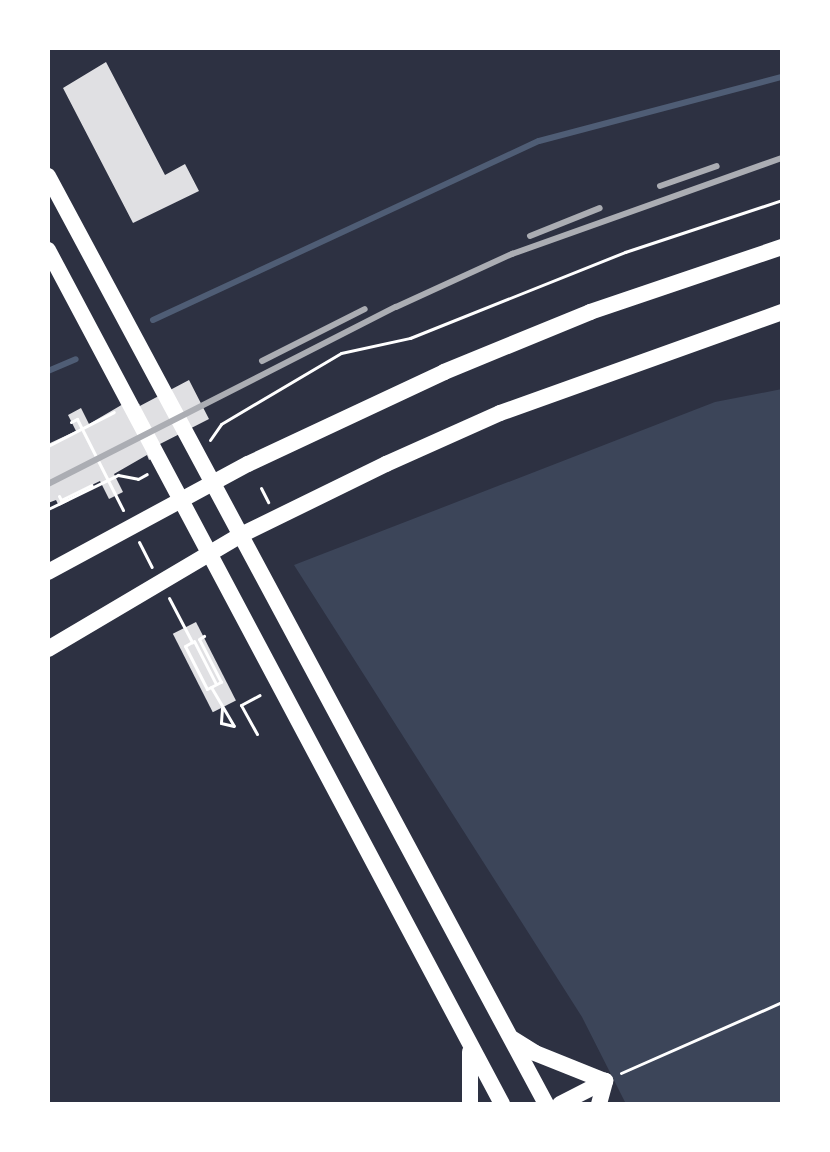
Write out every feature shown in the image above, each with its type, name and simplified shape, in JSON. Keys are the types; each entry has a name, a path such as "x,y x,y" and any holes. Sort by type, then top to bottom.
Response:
{"main road":[{"path":"48,176 546,1104"},
{"path":"48,572 213,483 494,350 685,277 782,247"},
{"path":"48,250 502,1104"},
{"path":"48,649 239,536 500,413 782,312"},
{"path":"506,1031 535,1053 605,1081"},
{"path":"467,1039 474,1081 470,1104"},
{"path":"560,1104 605,1081"},
{"path":"599,1104 605,1081"}],"path":[{"path":"217,436 221,424 341,353 410,338 625,252 782,200"},
{"path":"48,446 127,406"},
{"path":"71,422 76,422 82,435"},
{"path":"102,474 109,487 105,491 111,488"},
{"path":"48,509 118,475 138,479"},
{"path":"59,496 61,500 106,478"},
{"path":"261,488 268,502"},
{"path":"184,628 222,708 234,726 221,723 222,708"},
{"path":"204,636 199,639 221,682 207,689 185,646 193,642 204,636"},
{"path":"257,734 241,705 260,695"},
{"path":"605,1081 782,1002"}],"shaded area":[{"path":"782,389 782,1104 626,1104 582,1017 294,565 715,402"}],"building":[{"path":"106,62 165,175 185,164 199,191 133,223 63,88"},
{"path":"189,380 209,419 158,445 158,456 149,460 147,455 114,474 123,492 109,499 100,481 67,497 69,501 59,506 56,500 48,503 48,444 76,431 68,415 81,408 89,424 130,400 133,406 140,404 136,408"},
{"path":"196,622 236,700 213,712 173,634"}],"waterway":[{"path":"153,320 539,141 782,77"},
{"path":"48,371 76,359"}],"railway":[{"path":"48,484 396,307 512,254 782,158"},
{"path":"660,186 717,166"},
{"path":"530,236 600,208"},
{"path":"262,361 365,309"}]}
